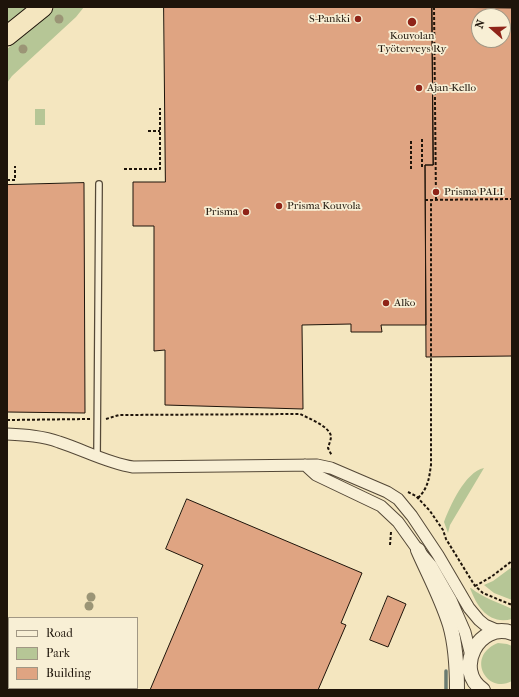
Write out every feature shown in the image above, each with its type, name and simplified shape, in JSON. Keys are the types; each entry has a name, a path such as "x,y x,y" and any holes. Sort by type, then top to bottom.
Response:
{"highway":[{"path":"7,36 43,7"}],"street":[{"path":"7,434 47,438 118,465 133,467 317,465 332,468 387,492 398,499 412,516 469,608 485,625 506,631"},
{"path":"305,466 320,477 381,506 398,522 431,565 451,600 465,632 471,656"},
{"path":"418,550 443,606 450,626 457,667 457,690"},
{"path":"483,690 473,685 470,672 471,656 474,647 489,634 506,631"}],"lane":[{"path":"97,457 99,184"}],"path":[{"path":"434,7 436,200"},
{"path":"124,169 160,169 160,108"},
{"path":"148,131 160,131"},
{"path":"411,139 411,169"},
{"path":"422,139 422,169"},
{"path":"7,180 15,180 15,166"},
{"path":"426,200 512,199"},
{"path":"418,498 425,491 427,486 430,465 431,200"},
{"path":"108,419 119,415 300,414 326,428 330,433 331,438 328,448 331,456 336,459"},
{"path":"7,420 91,419"},
{"path":"403,490 418,498 430,511 443,530 446,539 475,586 483,592 512,605"},
{"path":"475,586 491,577 512,561"}],"green space":[{"path":"7,7 35,7 7,29"},
{"path":"55,7 84,7 76,17 12,76 7,83 7,49 39,23"},
{"path":"35,109 45,109 45,125 35,125"},
{"path":"484,468 450,525 448,533 444,522 454,499 459,490 471,476"},
{"path":"512,567 512,600 494,593 484,585 493,581"},
{"path":"470,588 512,609 512,619 504,620 490,617 480,608"},
{"path":"498,643 512,646 512,681 503,684 495,683 488,679 483,672 481,664 483,656 488,649"}],"building":[{"name":"Prisma Kouvola","path":"164,7 432,7 433,165 425,165 426,325 381,325 382,332 351,332 351,324 302,325 303,409 165,405 165,350 154,351 154,226 133,226 133,182 165,182"},
{"path":"432,7 512,8 512,356 426,357 425,165 433,165"},
{"path":"84,183 85,413 7,412 7,185"},
{"path":"187,499 362,573 341,623 346,625 318,690 150,690 203,565 166,549"},
{"path":"388,596 406,604 388,647 370,640"}],"waterway":[{"path":"446,671 446,690"}],"place":[{"name":"S-Pankki","path":"358,19"},
{"name":"Kouvolan Työterveys Ry","path":"412,22"},
{"name":"Ajan-Kello","path":"419,88"},
{"name":"Prisma PALI","path":"436,192"},
{"name":"Prisma Kouvola","path":"279,206"},
{"name":"Prisma","path":"246,212"},
{"name":"Alko","path":"386,303"}]}
